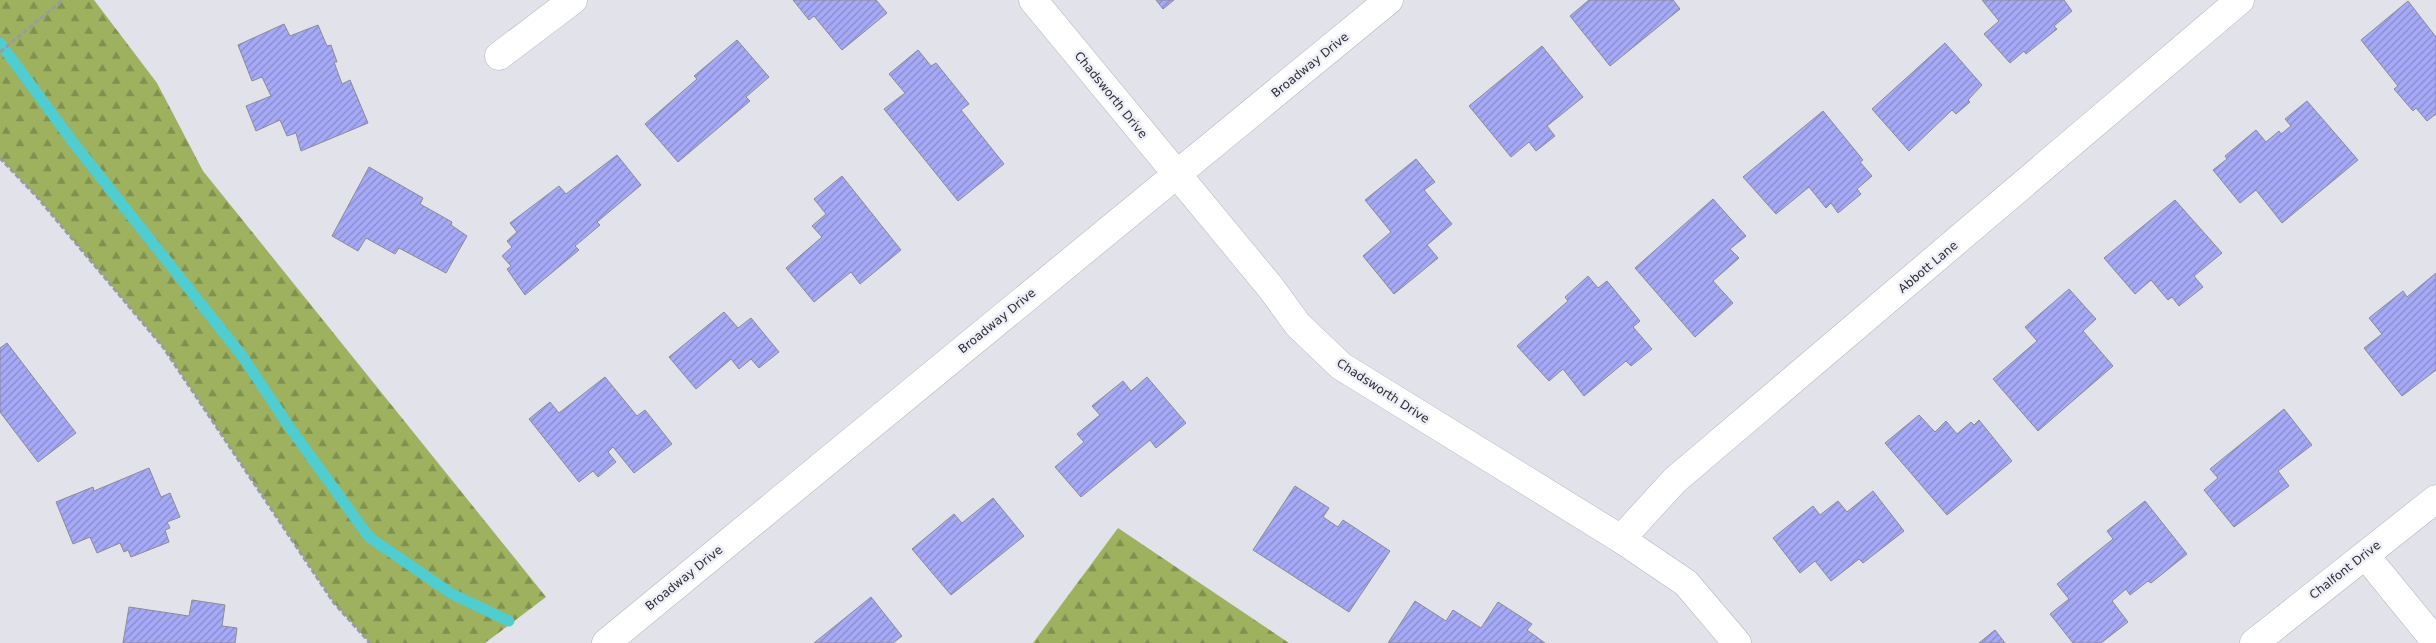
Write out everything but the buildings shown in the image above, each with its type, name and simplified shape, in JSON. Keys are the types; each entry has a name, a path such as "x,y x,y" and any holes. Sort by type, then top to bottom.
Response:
{"street":[{"path":"499,56 573,0"},
{"name":"Chadsworth Drive","path":"1033,0 1271,288 1298,325 1341,366 1621,539 1686,583 1737,643"},
{"name":"Broadway Drive","path":"606,643 1389,0"},
{"name":"Abbott Lane","path":"1621,539 1674,480 2240,0"},
{"name":"Chalfont Drive","path":"2254,643 2436,499"},
{"path":"2365,555 2436,642"}],"path":[{"path":"0,52 63,0"},
{"path":"0,158 38,198 163,347 334,603 370,643"}],"green space":[{"path":"0,0 94,0 157,83 203,171 546,597 485,643 370,643 334,603 163,347 38,198 0,158"},
{"path":"1118,528 1289,643 1033,643"}],"waterway":[{"path":"0,43 76,146 243,357 288,425 369,537 452,594 509,621"}]}
